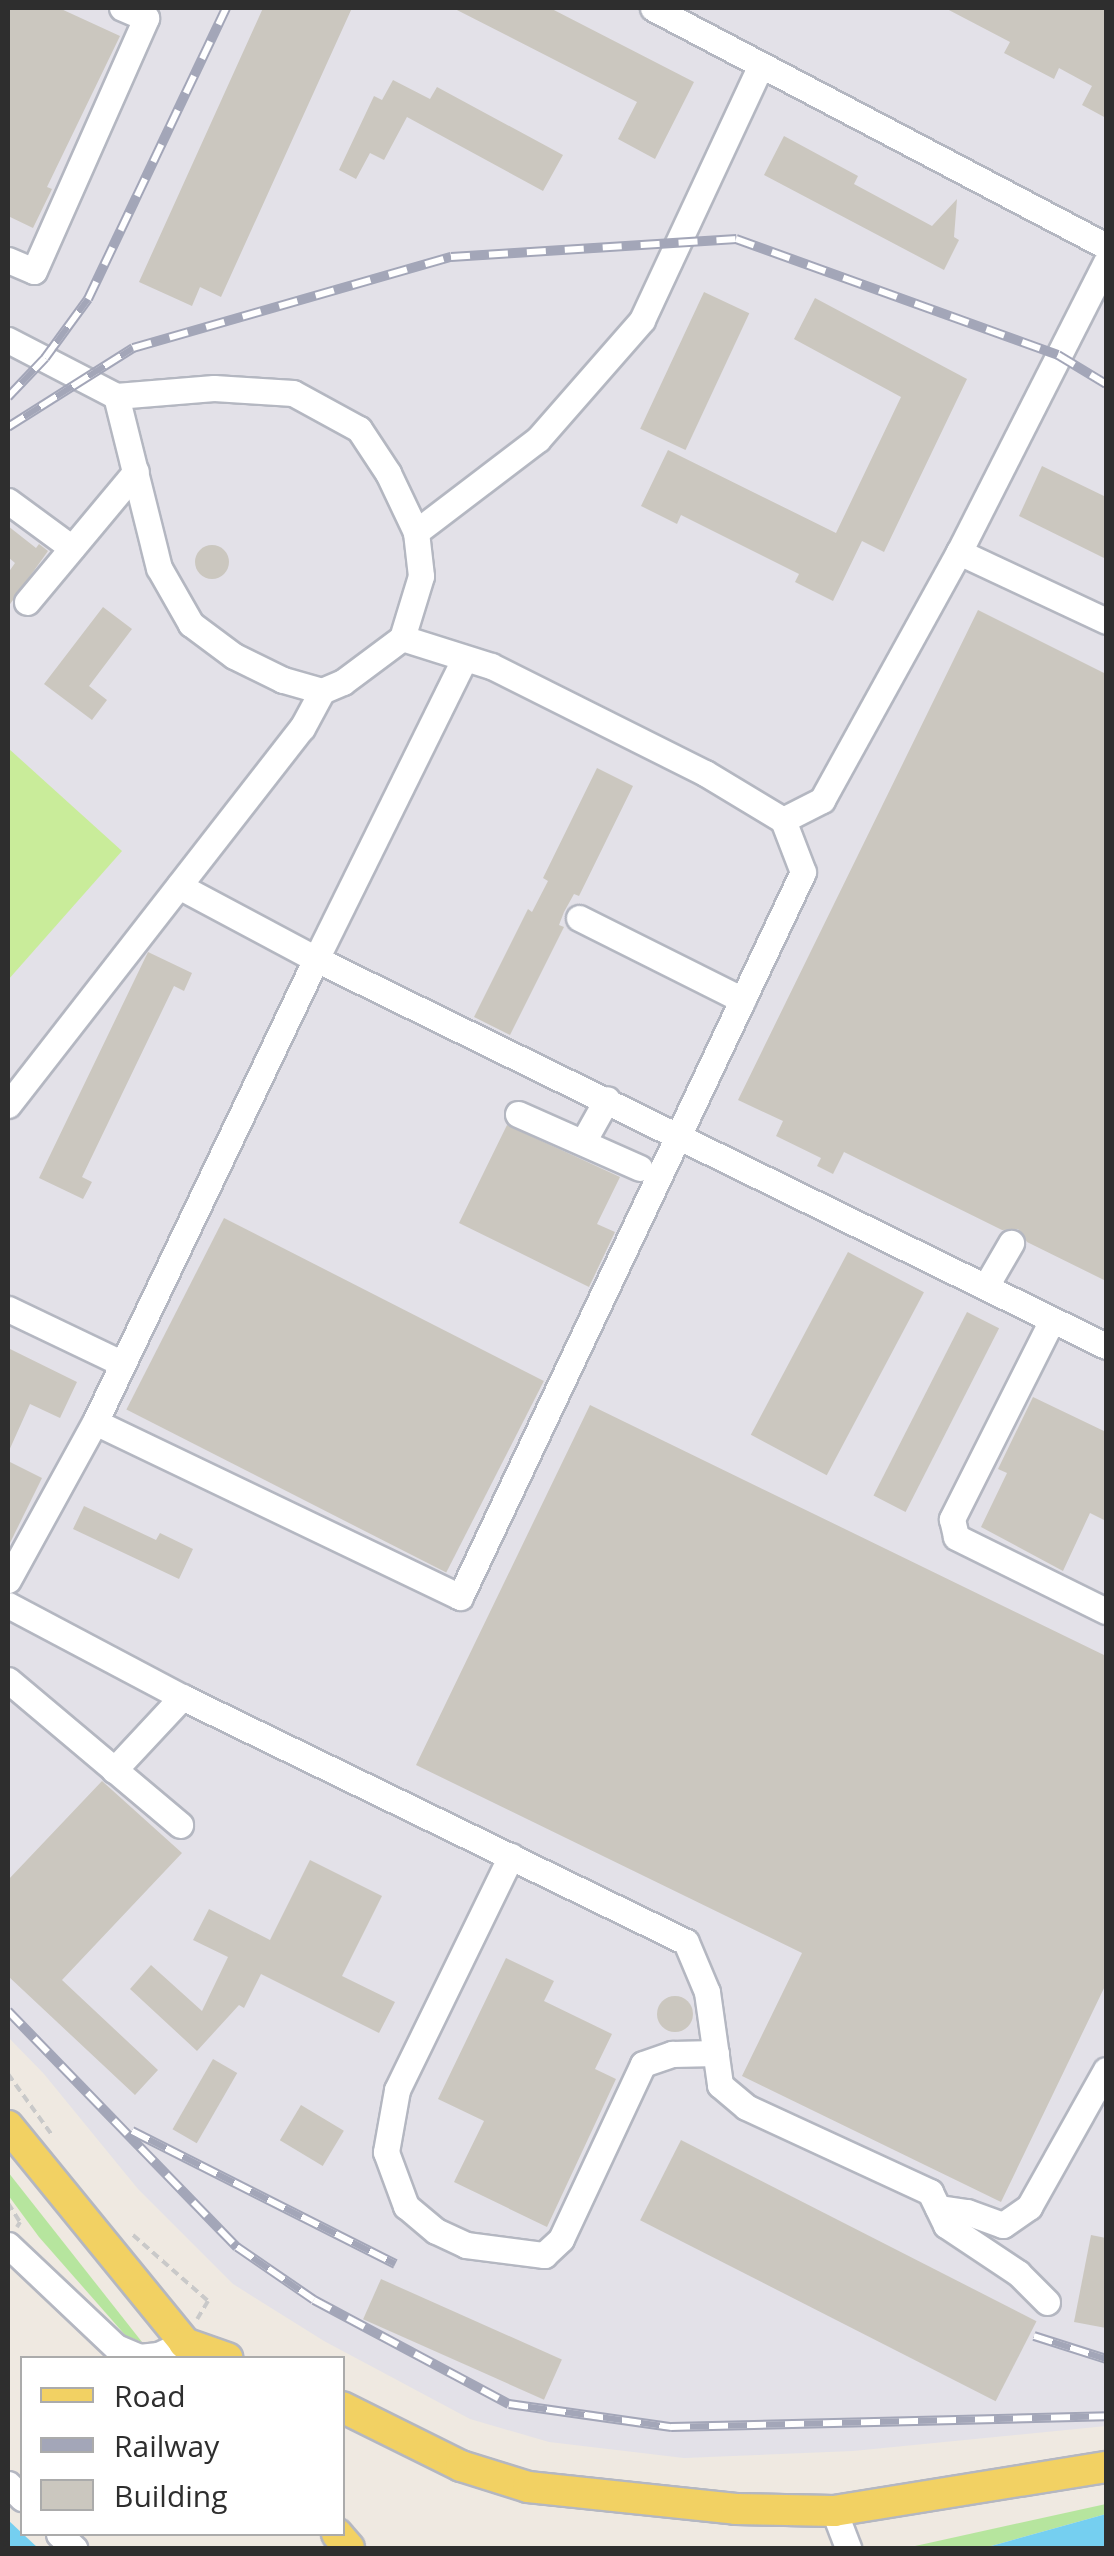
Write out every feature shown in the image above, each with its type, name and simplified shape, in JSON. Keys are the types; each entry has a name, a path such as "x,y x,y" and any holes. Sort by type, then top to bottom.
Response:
{"main road":[{"path":"8,2126 190,2351 216,2356"},
{"path":"345,2408 461,2466 528,2487 736,2509 834,2511 1106,2467"}],"lane":[{"path":"8,260 34,271 146,18 122,8"},
{"path":"653,8 1106,246"},
{"path":"416,532 538,439 642,320 761,66"},
{"path":"783,820 822,800 959,552 1106,262"},
{"path":"8,340 116,396 214,388 293,393 359,429 388,473 416,532 421,576 402,638 343,682 322,691 302,728 8,1105"},
{"path":"116,396 159,568 190,624 234,656 283,680 322,691"},
{"path":"27,602 136,470"},
{"path":"8,501 72,548"},
{"path":"959,552 1106,621"},
{"path":"95,1422 460,1597 802,872 783,820 705,774 491,666 402,638"},
{"path":"8,1580 95,1422 464,659"},
{"path":"179,886 316,959 681,1134 1106,1346"},
{"path":"580,918 743,1000"},
{"path":"583,1142 607,1099"},
{"path":"518,1114 640,1168"},
{"path":"986,1286 1011,1242"},
{"path":"8,1309 121,1363"},
{"path":"1052,1320 952,1519 956,1537 1106,1611"},
{"path":"8,1606 182,1697 686,1942 708,1992 720,2086 746,2107 930,2192 946,2225 1002,2262 1040,2291 1047,2302"},
{"path":"8,1680 180,1825"},
{"path":"114,1770 182,1697"},
{"path":"511,1856 397,2090 386,2152 406,2206 436,2231 466,2246 544,2255 561,2239 643,2064 672,2054 716,2053"},
{"path":"938,2208 967,2212 1003,2224 1029,2206 1106,2070"},
{"path":"8,2245 116,2347 137,2356"},
{"path":"148,2356 190,2351"},
{"path":"834,2511 848,2548"}],"path":[{"path":"8,2074 62,2148"},
{"path":"122,2224 171,2273 208,2300 190,2351"}],"shaded area":[{"path":"8,8 1106,8 1106,2426 853,2451 684,2458 549,2442 470,2419 324,2341 233,2284 138,2189 44,2074 8,2037"}],"green space":[{"path":"8,748 122,851 8,980"},
{"path":"8,2172 142,2342 126,2336 39,2237 8,2195"},
{"path":"1106,2504 1106,2514 984,2548 906,2548"}],"water":[{"path":"1106,2514 1106,2548 984,2548"},
{"path":"8,2520 20,2536 38,2548 8,2548"}],"building":[{"path":"8,8 59,8 120,36 47,187 52,189 33,228 8,216"},
{"path":"263,8 352,8 221,297 200,287 192,306 139,282"},
{"path":"453,8 550,8 694,82 655,159 618,139 637,102"},
{"path":"945,8 1106,8 1106,118 1082,105 1092,86 1059,68 1054,79 1004,53 1010,42"},
{"path":"393,80 430,99 437,87 563,155 543,191 407,117 384,160 370,153 356,179 339,170 374,96 382,100"},
{"path":"784,136 858,176 854,184 932,226 957,199 954,237 959,240 944,270 764,175"},
{"path":"704,292 749,313 686,450 640,429"},
{"path":"815,298 967,379 884,552 862,541 833,601 795,582 799,574 681,515 677,524 641,506 668,450 836,533 901,397 794,339"},
{"path":"1042,466 1106,497 1106,559 1019,516"},
{"path":"8,526 36,548 39,544 48,551 8,607 8,573 15,563 8,557"},
{"path":"212,545 224,550 229,562 224,574 212,579 200,574 195,562 200,550"},
{"path":"103,607 132,629 89,686 107,700 92,720 44,684"},
{"path":"978,610 1106,674 1106,1281 1027,1242 1018,1229 1002,1230 844,1152 833,1174 817,1166 821,1158 776,1136 783,1121 738,1100"},
{"path":"597,768 633,786 579,896 574,894 564,912 559,925 564,927 510,1035 474,1017 528,909 532,912 548,881 543,878"},
{"path":"148,952 192,973 184,991 174,986 82,1177 92,1182 83,1199 39,1178"},
{"path":"507,1125 620,1177 597,1224 615,1232 589,1287 459,1223"},
{"path":"224,1218 544,1381 446,1573 126,1410"},
{"path":"848,1252 924,1292 827,1475 751,1435"},
{"path":"967,1312 999,1328 906,1512 873,1496"},
{"path":"8,1348 77,1382 60,1418 30,1404 8,1453"},
{"path":"1033,1397 1106,1432 1106,1521 1090,1513 1063,1571 981,1527 1007,1473 998,1469"},
{"path":"590,1405 1106,1656 1106,1984 1001,2202 742,2076 802,1953 416,1765"},
{"path":"8,1461 42,1478 8,1547"},
{"path":"84,1506 156,1540 160,1533 193,1549 179,1579 73,1529"},
{"path":"102,1781 182,1853 62,1980 158,2070 135,2095 8,1976 8,1880"},
{"path":"310,1860 382,1896 342,1976 395,2002 379,2033 261,1974 244,2008 239,2005 197,2051 130,1989 151,1965 202,2011 228,1957 193,1940 209,1909 270,1940"},
{"path":"506,1958 554,1981 544,2001 612,2034 595,2069 616,2079 547,2227 454,2182 484,2121 438,2099"},
{"path":"675,1996 688,2001 693,2014 688,2027 675,2032 662,2027 657,2014 662,2001"},
{"path":"213,2059 237,2073 197,2143 172,2129"},
{"path":"301,2105 344,2131 323,2166 280,2140"},
{"path":"681,2140 1037,2321 996,2401 640,2220"},
{"path":"1091,2235 1106,2238 1106,2328 1074,2322"},
{"path":"381,2279 562,2360 544,2400 363,2319"}],"railway":[{"path":"8,397 45,358 88,299 226,8"},
{"path":"8,427 133,348 451,257 736,239 1058,355 1106,384"},
{"path":"8,2011 237,2247 314,2300 509,2404 671,2427 1106,2416"},
{"path":"132,2131 395,2264"},
{"path":"1034,2336 1106,2359"}]}
